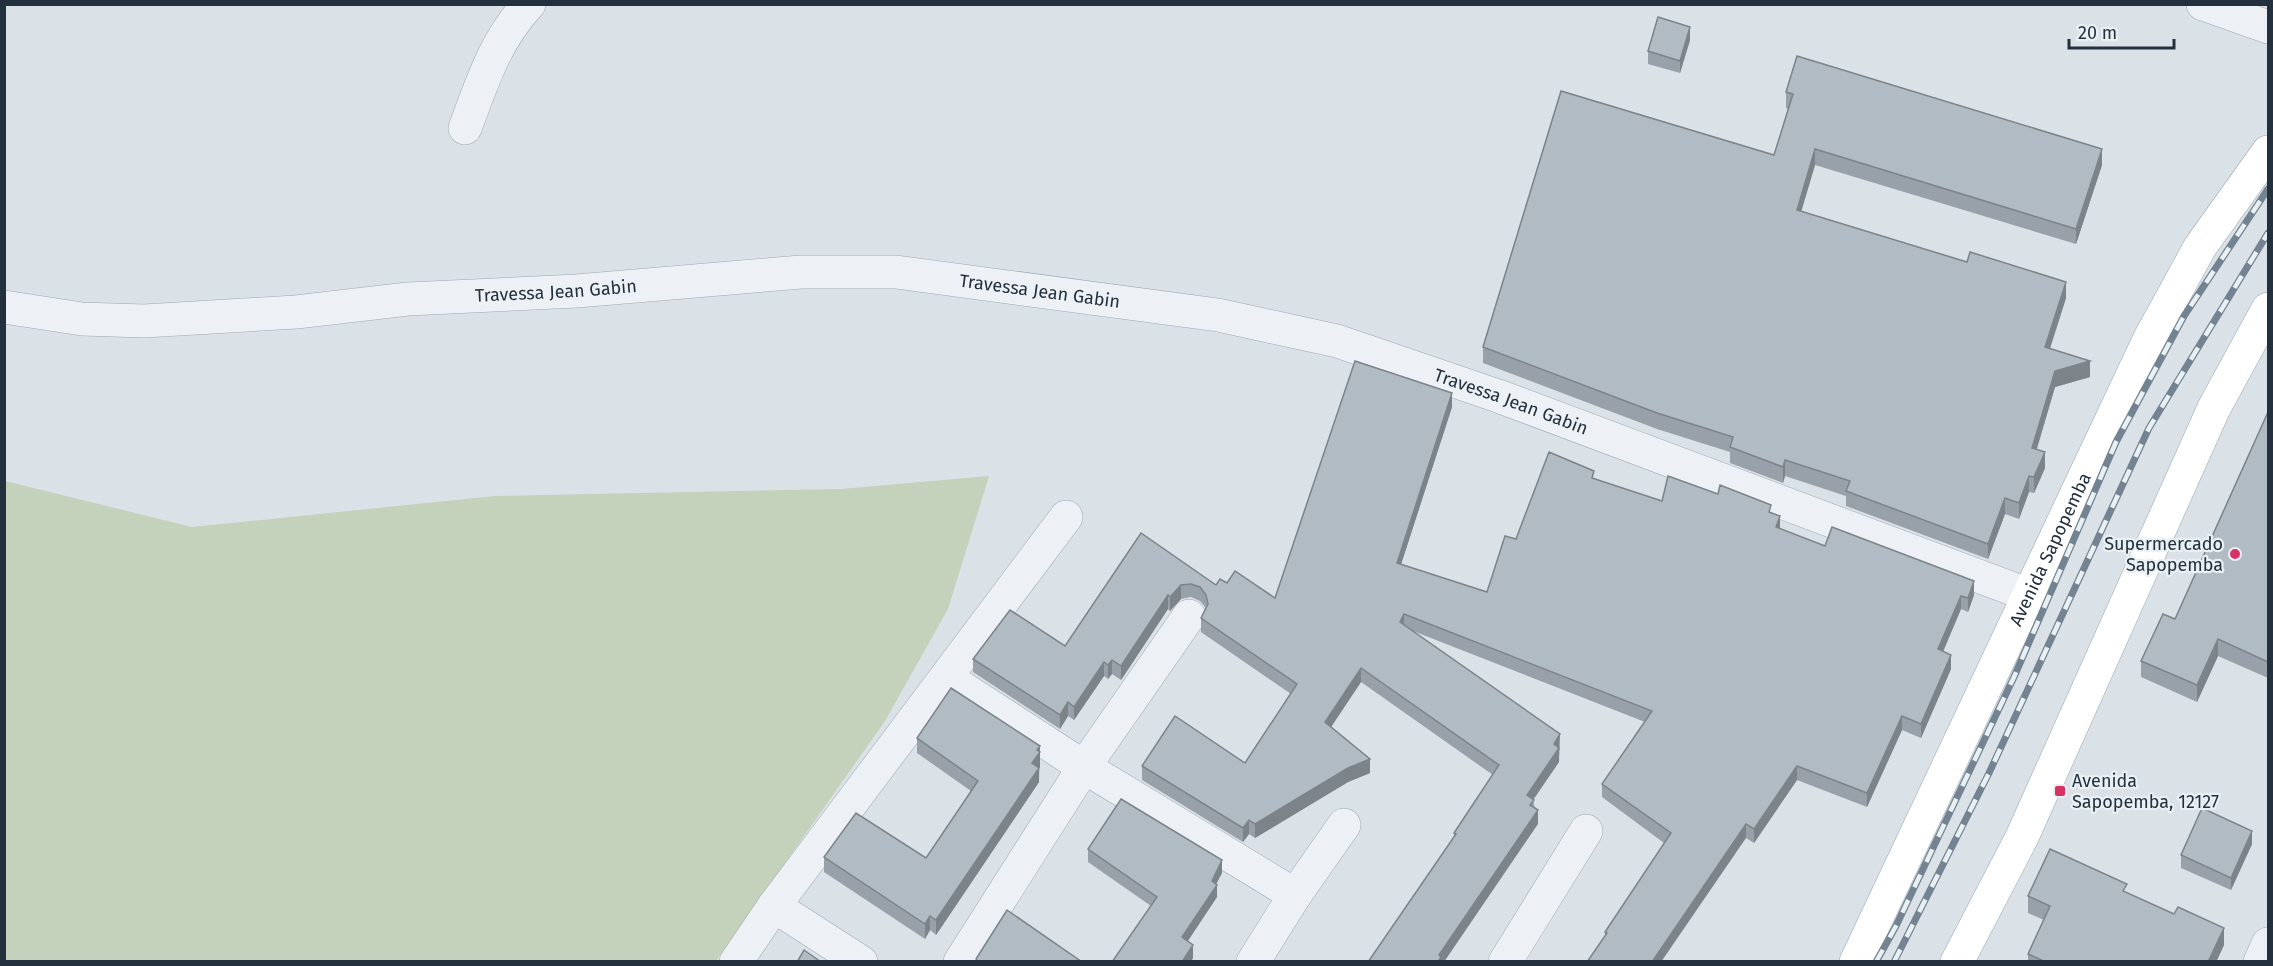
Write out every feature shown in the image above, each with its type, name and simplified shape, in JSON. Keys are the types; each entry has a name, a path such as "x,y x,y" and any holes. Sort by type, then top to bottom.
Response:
{"main road":[{"name":"Avenida Sapopemba","path":"1857,962 2149,340 2200,247 2268,152"},
{"path":"1957,962 2022,837 2214,408 2268,309"}],"street":[{"path":"465,128 492,56 506,30 529,4"},
{"path":"2203,4 2268,27"},
{"name":"Travessa Jean Gabin","path":"4,307 82,319 144,321 296,312 432,298 577,291 801,272 896,272 1198,312 1337,341 1498,396 2029,595"},
{"path":"736,962 774,906 1066,517"},
{"path":"960,962 1084,767 1189,615"},
{"path":"947,678 1084,767 1295,895"},
{"path":"1253,962 1295,895 1344,825"},
{"path":"1505,962 1586,831"},
{"path":"774,906 861,962"},
{"path":"2260,962 2268,944"}],"green space":[{"path":"989,476 948,609 885,721 716,961 5,962 5,481 192,527 495,496 841,489"}],"building":[{"path":"1658,17 1690,27 1680,61 1648,51"},
{"path":"1797,56 2102,149 2076,229 1815,149 1797,210 1967,262 1970,252 2066,282 2045,347 2090,361 2055,371 2032,448 2045,452 2034,477 2029,476 2019,503 2005,498 1988,544 1846,491 1850,481 1785,460 1783,467 1730,447 1733,437 1657,413 1483,347 1561,91 1774,155 1793,94 1786,92"},
{"path":"1355,361 1452,393 1397,563 1487,592 1505,536 1516,539 1549,452 1594,471 1592,478 1662,501 1668,476 1718,494 1720,485 1771,505 1769,512 1780,516 1776,527 1825,546 1832,527 1974,581 1968,598 1961,596 1938,649 1951,655 1921,724 1902,716 1867,793 1797,766 1754,829 1746,824 1652,962 1587,962 1671,833 1602,784 1652,711 1404,614 1400,622 1560,734 1554,744 1559,748 1527,795 1534,800 1530,805 1538,810 1439,955 1441,957 1438,962 1368,962 1456,834 1454,833 1499,765 1361,668 1325,722 1370,759 1348,768 1255,824 1249,820 1243,828 1142,766 1175,716 1245,763 1297,684 1201,618 1208,604 1206,595 1200,587 1191,584 1181,585 1170,597 1168,595 1121,666 1112,660 1108,665 1104,662 1074,707 1068,702 1060,715 973,659 1010,610 1065,646 1141,533 1216,585 1220,579 1227,583 1235,571 1275,598"},
{"path":"2268,412 2268,662 2218,639 2197,685 2141,661 2163,614 2175,619"},
{"path":"951,688 1040,746 1037,750 1040,752 1032,763 1039,768 936,920 930,916 925,924 824,857 856,813 926,858 978,781 917,738"},
{"path":"1121,799 1222,860 1212,881 1217,885 1182,937 1193,945 1182,962 1112,962 1157,897 1088,849"},
{"path":"2202,808 2252,831 2231,878 2181,855"},
{"path":"2050,849 2127,884 2123,891 2174,914 2178,907 2224,928 2208,962 2046,962 2028,954 2050,906 2028,896"},
{"path":"1007,910 1082,962 979,962 976,959"},
{"path":"804,950 821,962 797,962"}],"railway":[{"path":"1876,962 1896,926 2014,677 2116,442 2184,316 2268,189"},
{"path":"1894,962 1989,773 2149,428 2268,233"}],"place":[{"name":"Supermercado Sapopemba","path":"2235,554"},
{"name":"Avenida Sapopemba, 12127","path":"2060,791"}]}
